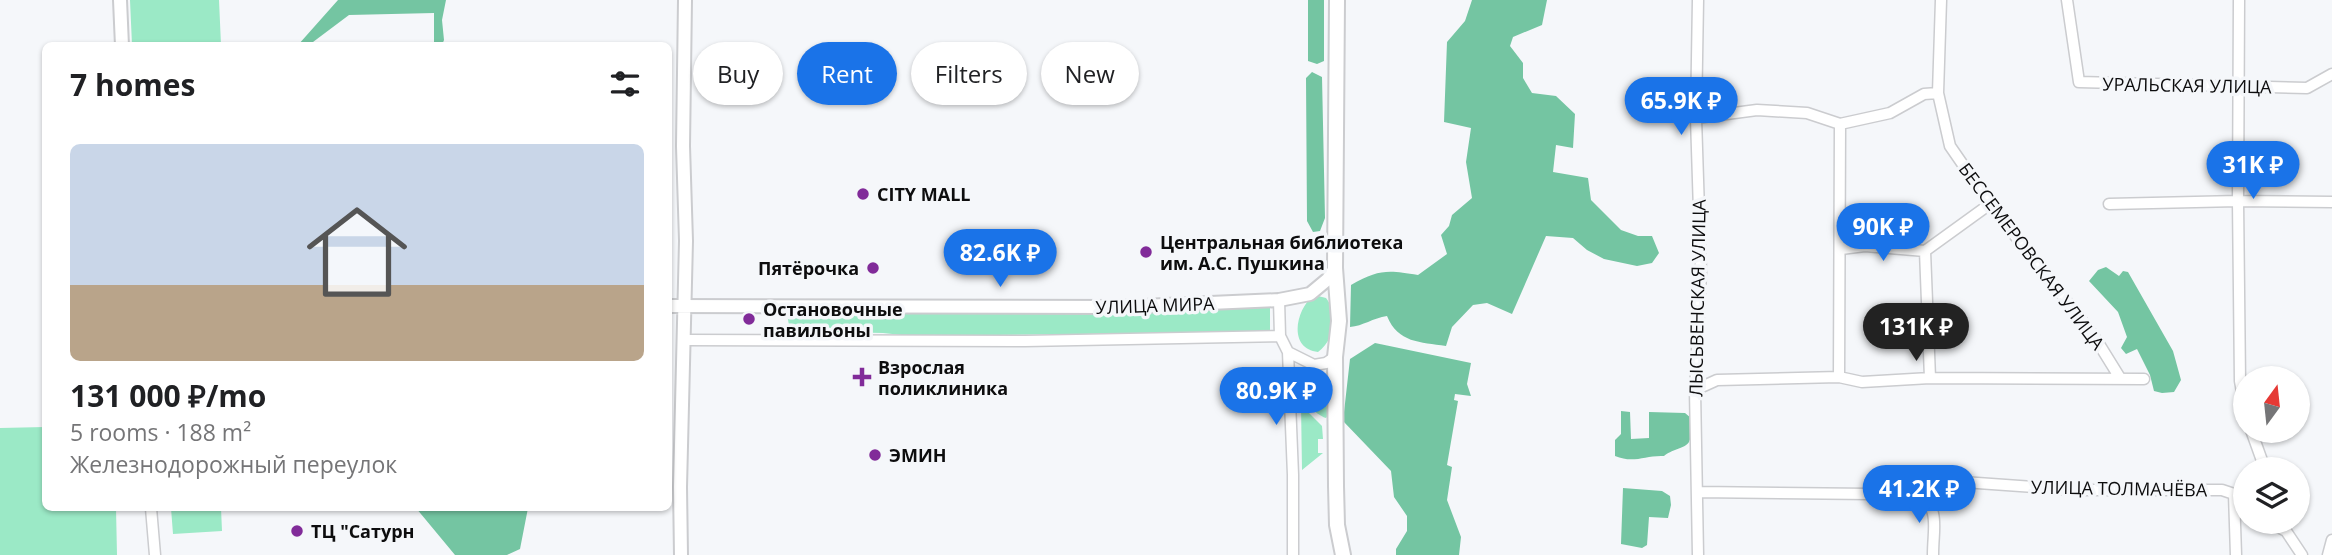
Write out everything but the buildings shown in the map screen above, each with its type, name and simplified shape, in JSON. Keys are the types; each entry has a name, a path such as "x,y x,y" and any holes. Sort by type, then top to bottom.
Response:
{"main road":[{"path":"1336,0 1335,268 1339,321 1335,357 1337,525 1343,555"}],"street":[{"path":"120,0 122,42"},
{"path":"681,555 686,241 682,146 685,0"},
{"name":"ЛЫСЬВЕНСКАЯ УЛИЦА","path":"1698,0 1696,118 1700,273 1695,390 1698,555"},
{"name":"БЕССЕМЕРОВСКАЯ УЛИЦА","path":"1941,0 1938,93 1950,146 1990,204 2094,336 2120,378"},
{"name":"УРАЛЬСКАЯ УЛИЦА","path":"2067,0 2080,82 2307,88 2332,74"},
{"path":"2239,0 2240,366"},
{"path":"1696,118 1757,110 1807,113 1840,124 1890,113 1924,94 1938,93"},
{"path":"1839,377 1840,124"},
{"path":"2109,204 2332,202"},
{"path":"1841,249 1865,246 1925,251 1990,204"},
{"path":"1925,251 1930,378"},
{"name":"УЛИЦА МИРА","path":"672,306 1120,307 1279,300 1310,294 1328,279 1335,268"},
{"path":"1279,300 1279,336 1288,352 1293,555"},
{"name":"УЛИЦА МИРА","path":"685,340 975,341 1279,336"},
{"path":"1288,352 1314,365 1326,363 1335,357"},
{"name":"БЕССЕМЕРОВСКАЯ УЛИЦА","path":"1695,390 1717,380 1839,377 1862,382 1930,378 2144,379"},
{"name":"УЛИЦА ТОЛМАЧЁВА","path":"1698,492 1871,494 1917,489 1934,481 2076,490 2222,490 2233,495"},
{"path":"1917,489 1929,501 1934,514 1933,555"},
{"path":"151,511 155,555"},
{"path":"2235,534 2236,555"},
{"path":"2289,534 2302,555"},
{"path":"2328,555 2332,540"}],"green space":[{"path":"130,0 219,0 221,42 132,42"},
{"path":"338,0 446,0 442,20 443,42 434,42 434,13 349,15 313,42 301,42"},
{"path":"1308,0 1324,0 1324,61 1317,64 1308,61"},
{"path":"1472,0 1547,0 1542,25 1513,37 1510,46 1523,63 1523,78 1532,93 1556,96 1575,114 1573,148 1556,145 1553,172 1588,178 1591,200 1621,230 1638,236 1652,236 1659,253 1652,263 1637,266 1604,259 1573,238 1546,236 1512,314 1487,303 1473,305 1452,327 1446,346 1411,340 1397,332 1387,316 1350,327 1351,285 1384,272 1418,275 1447,254 1441,235 1449,226 1452,215 1472,198 1466,162 1471,128 1444,122 1447,42 1465,21"},
{"path":"1312,72 1322,77 1325,218 1320,231 1313,232 1307,221 1306,78"},
{"path":"2106,267 2119,276 2123,271 2128,272 2173,351 2181,380 2174,392 2154,391 2150,375 2137,349 2126,354 2121,348 2127,337 2118,312 2089,281 2098,270"},
{"path":"1314,295 1326,298 1334,319 1331,334 1318,352 1302,344 1298,328 1302,310"},
{"path":"1270,308 1270,332 911,336 790,331 787,314 885,309"},
{"path":"1375,343 1471,363 1467,384 1471,396 1455,394 1454,400 1458,401 1447,465 1452,467 1447,500 1461,537 1459,555 1396,555 1396,549 1407,531 1407,516 1394,497 1391,471 1343,421 1350,359"},
{"path":"1325,377 1331,382 1330,413 1326,418 1311,408 1303,392 1306,380"},
{"path":"1301,405 1322,426 1323,439 1318,439 1318,453 1323,453 1302,470"},
{"path":"1621,411 1630,412 1631,439 1649,438 1649,412 1685,413 1691,418 1689,442 1664,456 1634,459 1615,456 1615,440 1621,434"},
{"path":"42,427 42,511 116,511 117,555 0,555 0,428"},
{"path":"1623,488 1662,491 1670,496 1668,518 1649,517 1647,545 1642,548 1621,544"},
{"path":"171,511 221,511 222,531 173,534"},
{"path":"418,511 527,511 520,549 507,555 455,555"}],"place":[{"name":"CITY MALL","path":"863,194"},
{"name":"Центральная библиотека им. А.С. Пушкина","path":"1146,252"},
{"name":"Пятёрочка","path":"873,268"},
{"name":"Остановочные павильоны","path":"749,319"},
{"name":"Взрослая поликлиника","path":"862,377"},
{"name":"ЭМИН","path":"875,455"},
{"name":"ТЦ \"Сатурн","path":"297,531"}]}
